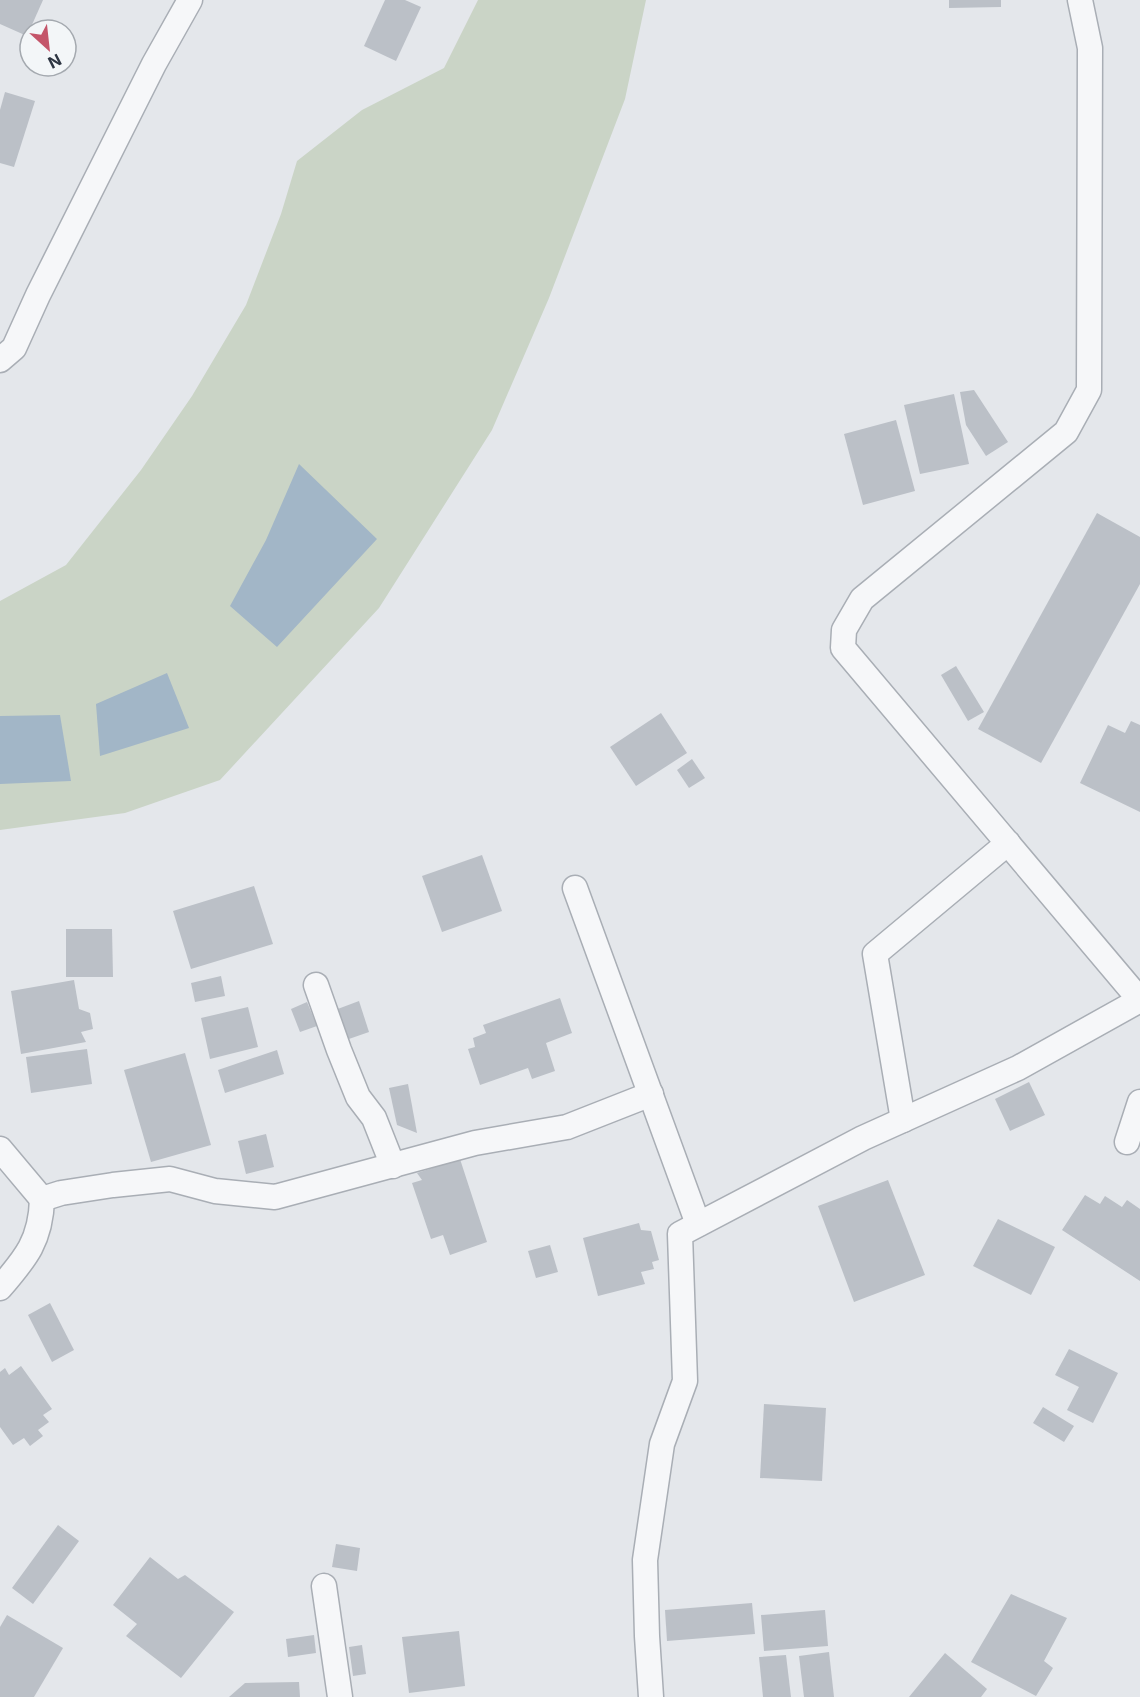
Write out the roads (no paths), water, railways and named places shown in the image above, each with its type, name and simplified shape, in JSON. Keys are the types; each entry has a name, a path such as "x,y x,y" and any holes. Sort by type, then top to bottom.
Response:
{"street":[{"path":"0,360 14,348 153,64 190,0"},
{"path":"651,1697 645,1560 662,1444 685,1381 680,1234 863,1138 1018,1068 1140,1000 843,648 844,630 862,599 1066,432 1089,390 1090,48 1080,0"},
{"path":"903,1120 875,954 1008,843"},
{"path":"575,888 698,1224"},
{"path":"316,986 358,1097 374,1118 393,1166"},
{"path":"42,1199 61,1193 170,1179 215,1191 275,1197 475,1143 567,1127 651,1094"},
{"path":"1127,1142 1140,1102"},
{"path":"0,1149 42,1199 42,1220 31,1249 0,1288"},
{"path":"324,1586 340,1697"}],"water":[{"path":"299,464 377,539 277,647 230,606 266,540"},
{"path":"167,673 189,728 100,756 96,704"},
{"path":"60,715 71,781 0,784 0,716"}]}
